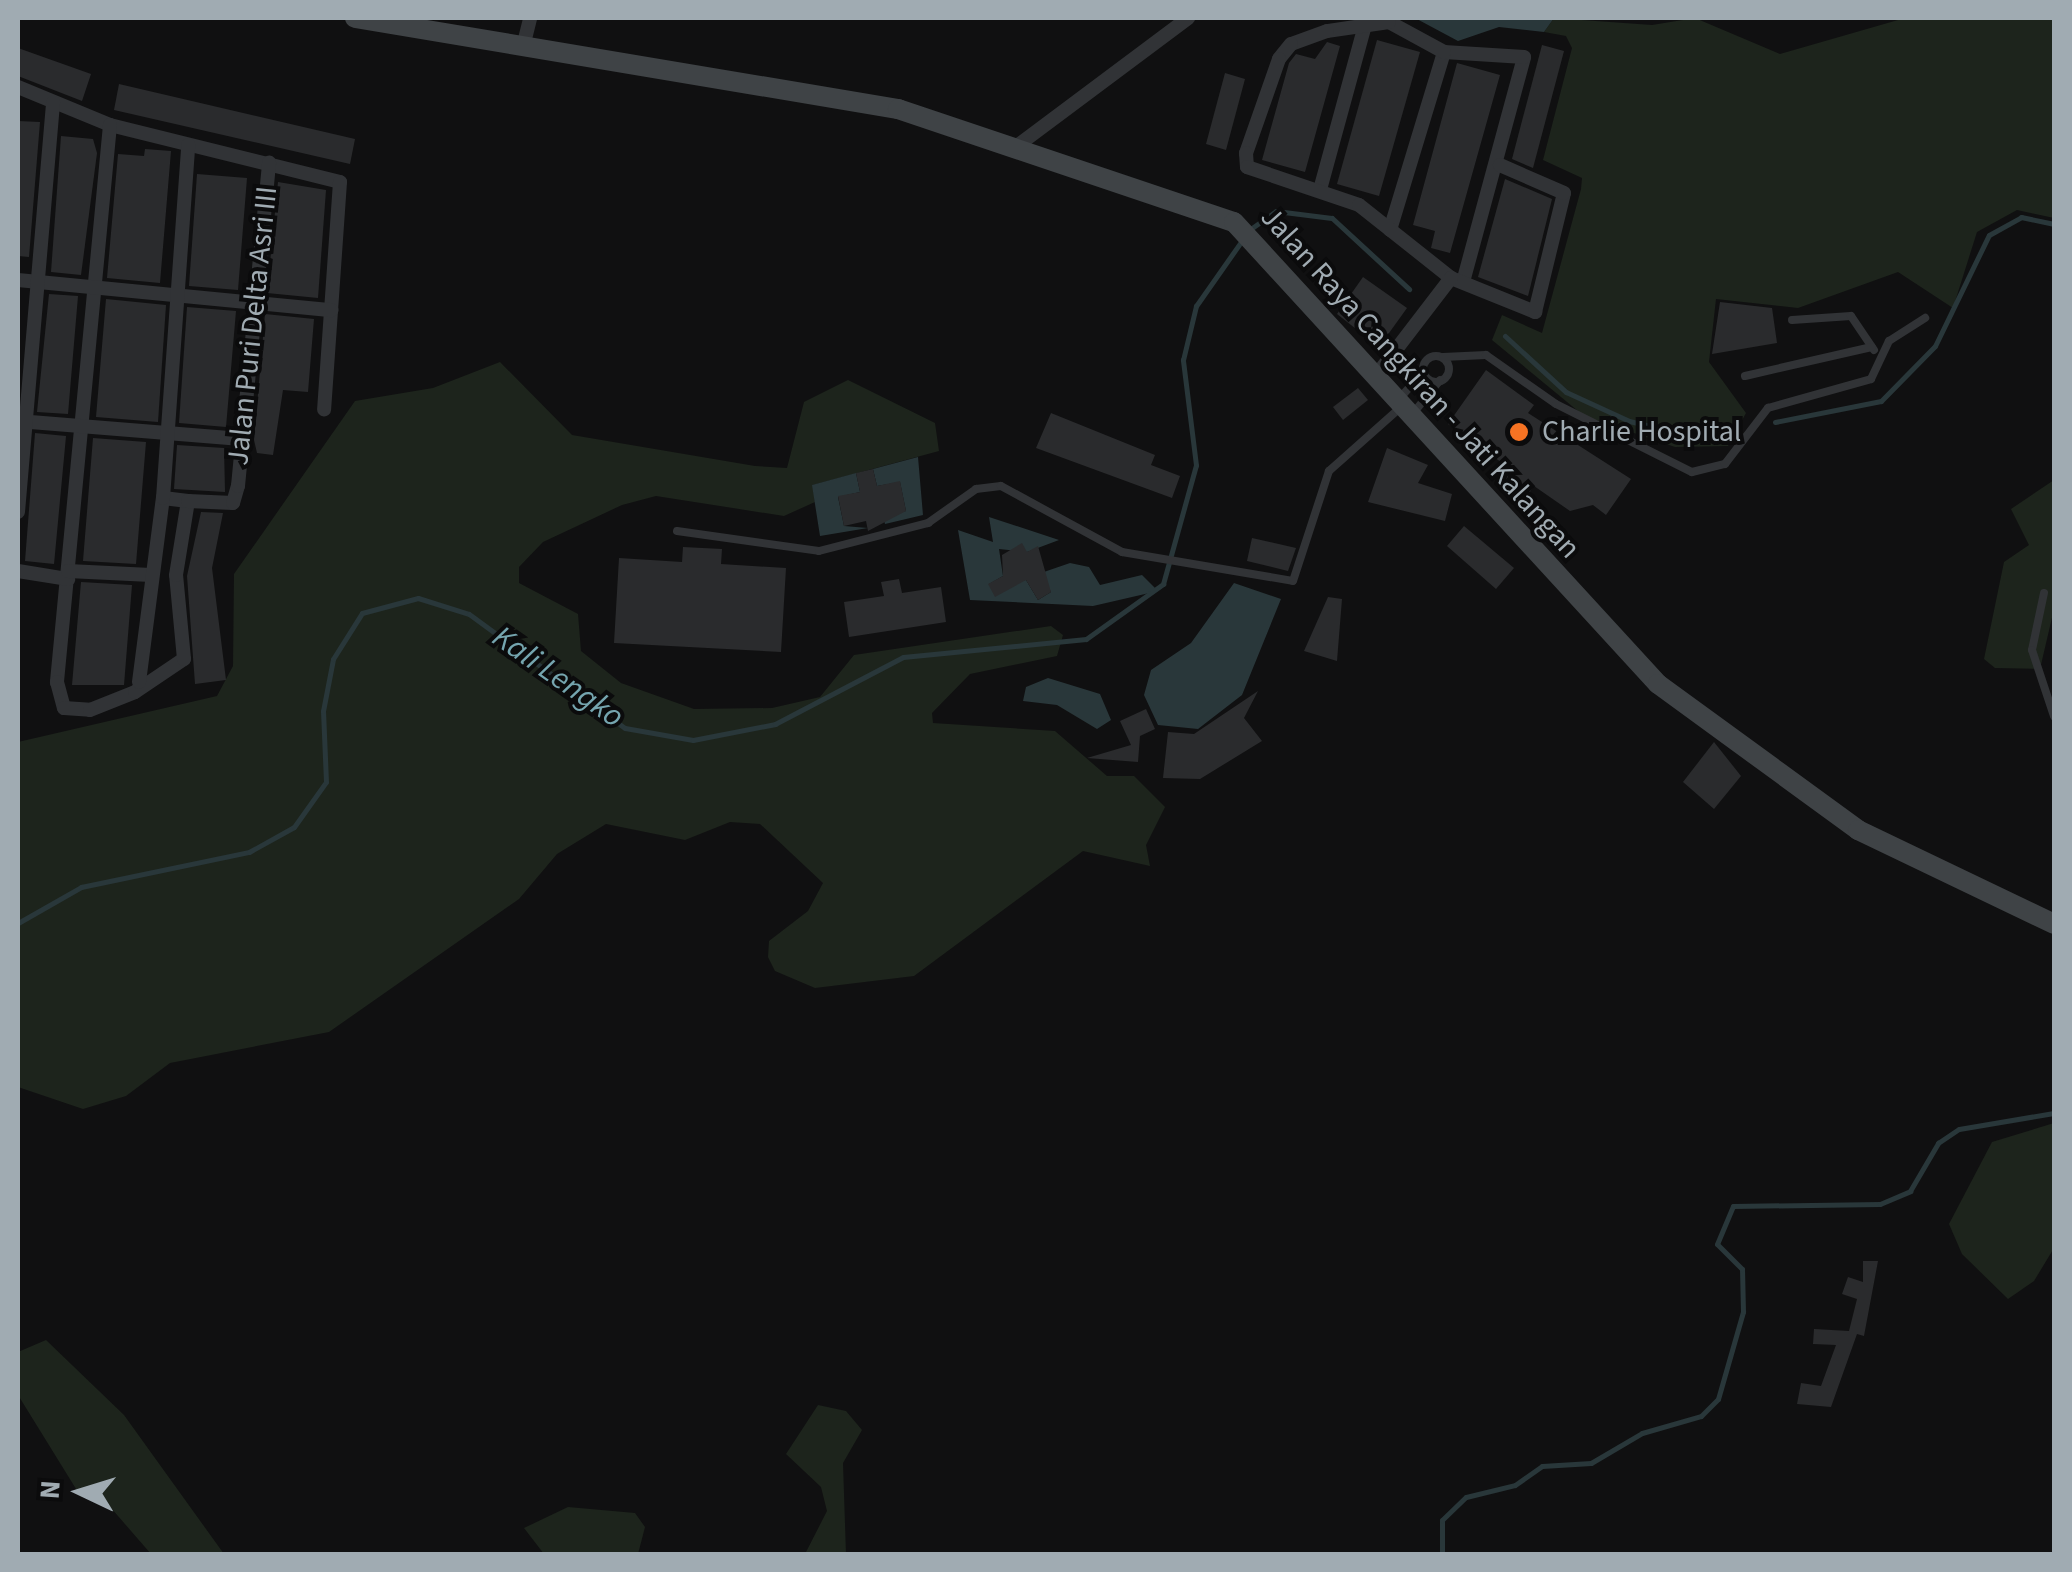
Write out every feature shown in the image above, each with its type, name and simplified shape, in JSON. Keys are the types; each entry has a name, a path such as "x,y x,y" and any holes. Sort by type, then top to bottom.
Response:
{"street":[{"name":"Jalan Raya Cangkiran - Jati Kalangan","path":"356,18 898,108 1234,222 1260,244 1403,408 1658,684 1858,830 2054,924"},
{"path":"523,48 530,18"},
{"path":"1013,149 1188,18"},
{"path":"1321,186 1366,22"},
{"path":"1375,377 1457,280 1500,165 1524,56 1444,52 1389,22 1366,22 1291,44 1246,152 1247,168 1321,186 1390,230 1457,280 1526,310 1540,308 1564,192 1500,165"},
{"path":"1390,230 1444,52"},
{"name":"Jalan Puri Delta Asri III","path":"18,87 110,125 269,162 342,186 324,409"},
{"path":"18,512 22,421 54,102"},
{"path":"110,125 90,285 60,704 90,710 138,682 175,667 186,648 176,575 188,501 163,498"},
{"path":"138,682 163,498 188,145"},
{"name":"Jalan Puri Delta Asri III","path":"188,501 233,503 269,162"},
{"path":"18,280 254,306 332,310"},
{"path":"22,421 242,440"},
{"path":"18,571 151,575"}],"lane":[{"path":"1792,320 1851,316 1880,358"},
{"path":"1403,408 1428,359 1486,355 1556,404 1692,472 1725,464 1768,408 1871,379 1880,358 1925,318"},
{"path":"1745,376 1872,347"},
{"path":"677,531 820,551 928,523 976,489 1001,486 1122,552 1292,581 1329,470 1440,380 1449,371 1443,357"},
{"path":"1423,371 1440,380"},
{"path":"2044,593 2032,650 2054,716"}],"shaded area":[{"path":"1415,18 1554,18 1544,32 1499,27 1458,41"},
{"path":"1554,18 1652,25 1695,18 1780,54 1905,18 2054,18 2054,218 2017,210 1977,232 1953,308 1898,272 1798,308 1716,299 1709,362 1746,413 1728,446 1675,447 1584,416 1492,340 1502,315 1542,333 1581,189 1582,178 1543,160 1572,48 1566,36 1544,32"},
{"path":"500,362 572,435 755,466 787,468 804,402 848,380 935,423 939,451 813,485 815,502 784,516 656,496 622,505 543,542 519,567 519,583 578,614 581,651 621,683 694,709 772,708 820,697 854,655 1051,626 1063,635 1057,656 970,674 932,713 933,723 1055,731 1107,776 1134,776 1165,807 1146,845 1150,866 1083,851 914,976 815,988 775,971 768,957 769,941 808,911 823,883 760,824 730,822 685,840 606,824 557,854 519,899 329,1032 170,1063 126,1096 83,1109 18,1087 18,742 217,696 233,666 234,574 355,401 433,388"},
{"path":"918,457 923,515 885,524 883,516 906,511 900,482 877,486 873,469"},
{"path":"856,473 860,492 838,497 844,526 868,528 820,536 812,485"},
{"path":"2054,480 2054,609 2040,669 1995,668 1984,659 2004,562 2029,545 2011,509"},
{"path":"989,517 1059,540 1027,552 999,549 1003,576 989,584 1026,580 1038,600 1051,592 1041,573 1070,563 1089,567 1100,585 1142,575 1158,591 1093,606 970,600 958,530 993,542"},
{"path":"1234,583 1281,599 1242,695 1198,729 1158,725 1144,695 1151,670 1191,643"},
{"path":"1048,678 1100,694 1111,720 1097,729 1057,705 1023,701 1026,687"},
{"path":"2054,1123 2054,1248 2034,1281 2008,1299 1962,1254 1949,1224 1992,1142"},
{"path":"46,1340 124,1415 224,1554 151,1554 98,1493 81,1497 18,1395 18,1352"},
{"path":"818,1405 846,1411 862,1430 843,1463 846,1554 805,1554 827,1511 821,1487 786,1454"},
{"path":"568,1507 635,1513 645,1527 638,1554 544,1554 524,1528"}],"building":[{"path":"1377,40 1420,52 1379,196 1337,184"},
{"path":"1327,42 1340,46 1305,172 1262,160 1289,63 1296,54 1315,59"},
{"path":"1542,45 1564,51 1533,168 1512,159"},
{"path":"18,48 91,74 82,101 18,76"},
{"path":"1457,63 1500,75 1450,253 1431,248 1435,231 1413,225"},
{"path":"1225,73 1245,79 1226,150 1206,144"},
{"path":"119,84 355,139 350,164 114,110"},
{"path":"18,121 40,122 29,257 18,256"},
{"path":"61,136 93,139 97,153 81,275 51,272"},
{"path":"145,149 171,151 160,283 107,278 118,154 144,156"},
{"path":"197,174 247,178 238,290 189,286"},
{"path":"1505,179 1552,199 1528,296 1478,277"},
{"path":"278,182 326,190 318,298 267,293"},
{"path":"1363,277 1407,308 1379,347 1337,314"},
{"path":"49,294 78,296 68,414 37,412"},
{"path":"106,299 166,305 158,422 96,417"},
{"path":"1720,302 1772,308 1777,343 1712,354"},
{"path":"187,307 236,311 226,427 179,423"},
{"path":"265,314 314,319 308,392 283,390 273,455 257,453 254,440"},
{"name":"Charlie Hospital","path":"1486,370 1534,405 1528,413 1631,479 1606,515 1593,505 1570,511 1534,486 1525,499 1502,483 1512,470 1448,424"},
{"path":"1358,388 1368,400 1343,420 1333,407"},
{"path":"1051,413 1155,455 1151,465 1180,476 1172,498 1036,448"},
{"path":"35,433 66,436 54,564 25,561"},
{"path":"93,438 146,442 136,564 83,561"},
{"path":"177,445 224,448 225,492 174,489"},
{"path":"1387,448 1428,465 1418,483 1452,494 1445,521 1368,502"},
{"path":"873,469 877,486 900,481 906,511 868,531 866,521 844,526 838,496 860,492 856,473"},
{"path":"201,512 223,513 212,568 226,680 195,684 187,576"},
{"path":"1464,526 1514,568 1496,589 1447,546"},
{"path":"1252,538 1296,548 1288,571 1247,561"},
{"path":"1022,543 1027,552 1038,546 1051,592 1038,600 1026,580 995,597 988,584 1003,576 1002,555"},
{"path":"683,547 722,549 721,564 786,568 781,652 614,643 619,558 682,562"},
{"path":"899,579 902,593 941,587 946,622 849,637 844,602 884,596 881,582"},
{"path":"81,582 132,585 124,685 72,685"},
{"path":"1328,597 1342,599 1337,661 1304,651"},
{"path":"1258,691 1244,718 1262,741 1200,779 1163,778 1168,732 1194,734"},
{"path":"1146,709 1155,729 1140,736 1138,762 1087,758 1131,745 1120,721"},
{"path":"1714,742 1741,776 1714,809 1683,782"},
{"path":"1863,1261 1878,1261 1864,1336 1857,1334 1831,1407 1797,1404 1801,1383 1821,1386 1836,1345 1813,1344 1814,1329 1849,1331 1857,1299 1842,1294 1848,1277 1863,1282"}],"waterway":[{"name":"Kali Lengko","path":"1249,230 1276,211 1332,218 1409,289"},
{"name":"Kali Lengko","path":"1775,422 1881,401 1935,346 1989,235 2021,217 2054,224"},
{"name":"Kali Lengko","path":"18,923 81,887 249,852 294,827 326,782 323,711 333,659 362,613 418,598 469,614 625,728 693,740 775,724 903,657 1086,639 1163,584 1196,465 1183,360 1196,306 1243,239"},
{"name":"Kali Lengko","path":"1505,336 1566,392 1629,421 1685,434 1725,431"},
{"path":"1442,1554 1442,1520 1466,1497 1515,1485 1542,1466 1591,1463 1642,1433 1701,1416 1718,1399 1743,1312 1742,1269 1717,1244 1733,1206 1880,1204 1910,1191 1938,1143 1959,1129 2054,1113"}],"place":[{"name":"Charlie Hospital","path":"1519,432"}]}
